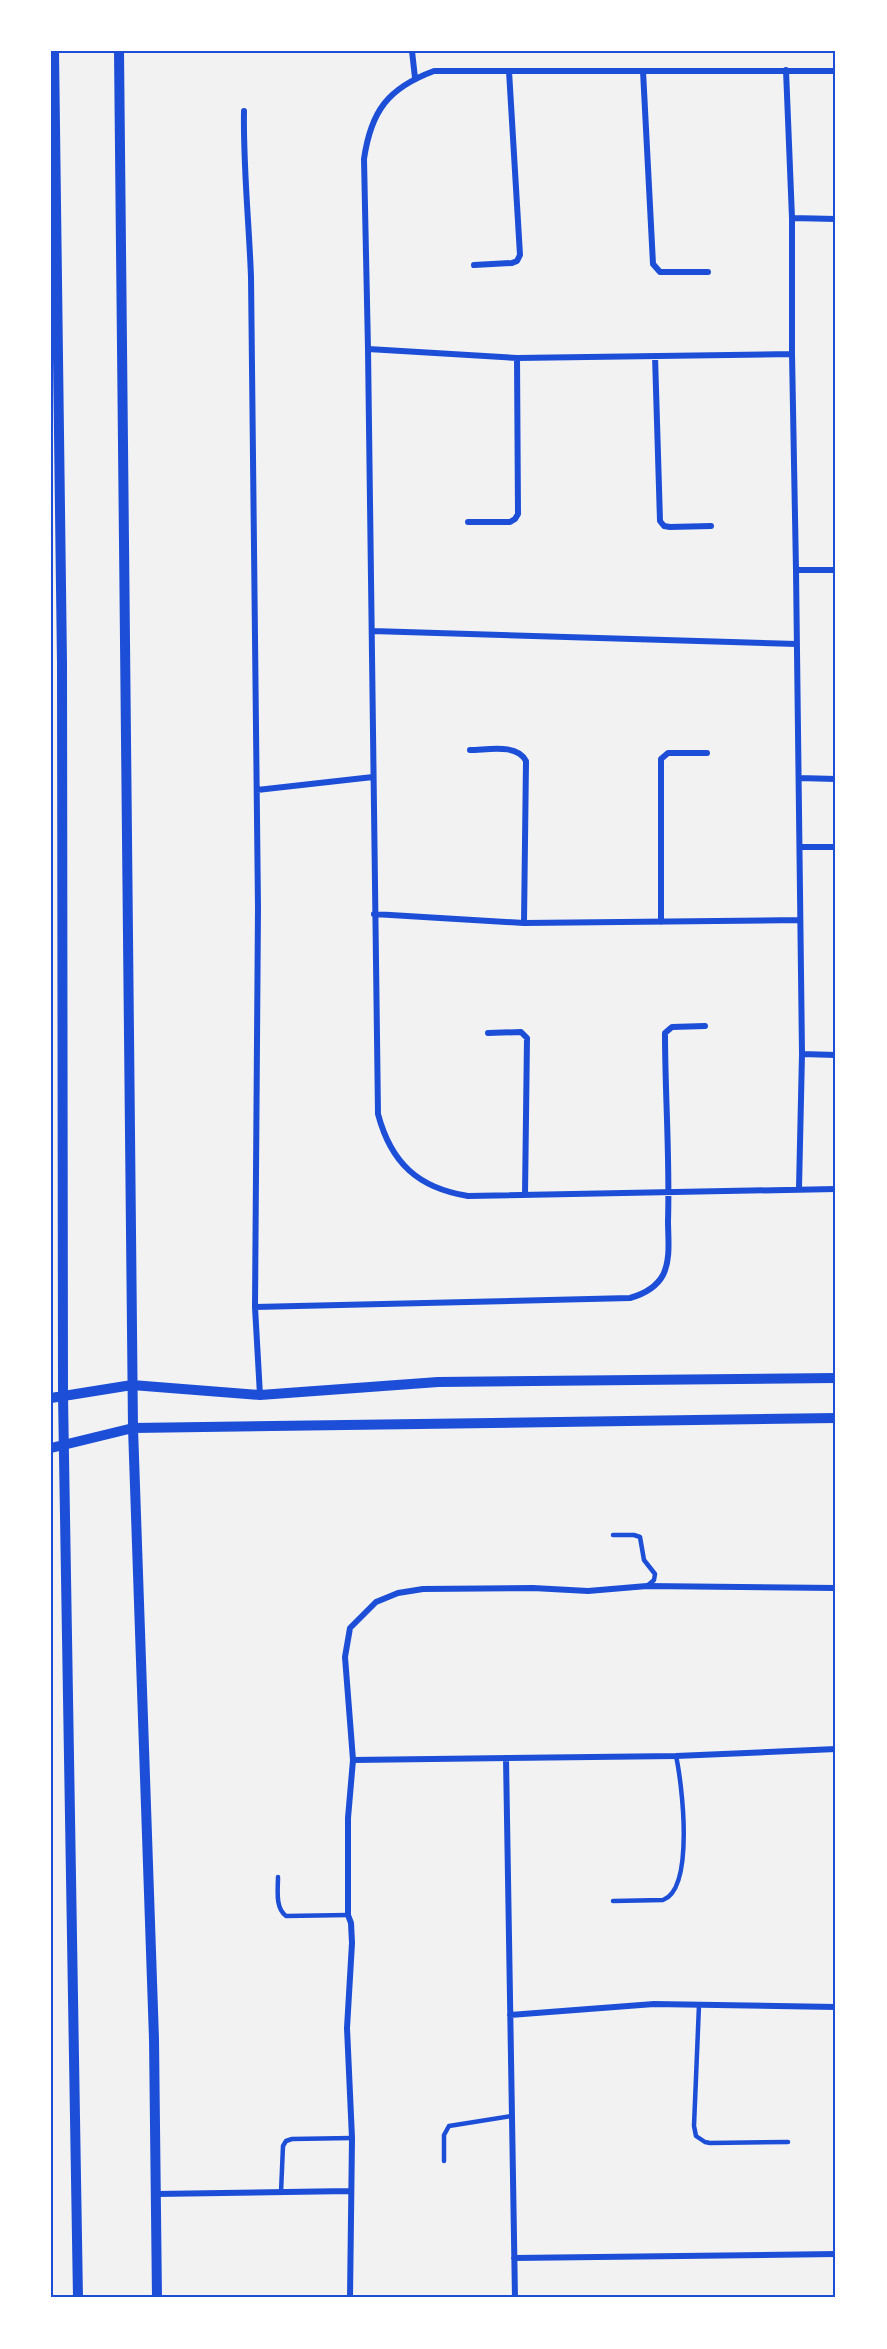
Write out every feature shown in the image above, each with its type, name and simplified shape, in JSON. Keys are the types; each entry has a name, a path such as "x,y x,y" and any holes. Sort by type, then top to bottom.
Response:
{"street":[{"path":"54,51 62,663 63,1396 78,2298"},
{"path":"119,51 132,1385 153,2016 157,2298"},
{"path":"412,51 415,78"},
{"path":"786,70 792,218 800,847 802,1054 799,1188"},
{"path":"836,71 434,71 415,78 394,92 378,112 368,134 364,159 369,349 374,914 378,1114 383,1132 402,1165 416,1177 432,1187 468,1196 836,1189"},
{"path":"474,265 512,263 517,261 520,255 509,71"},
{"path":"643,71 653,264 660,272 708,272"},
{"path":"243,111 243,149 248,193 251,277 258,908 255,1307 260,1395"},
{"path":"792,218 836,219"},
{"path":"369,349 517,358 792,354"},
{"path":"655,356 660,521 670,528 711,526"},
{"path":"468,522 510,522 518,514 517,358"},
{"path":"796,570 836,570"},
{"path":"372,631 797,644"},
{"path":"470,750 513,750 521,754 526,761 524,923"},
{"path":"661,922 661,759 668,753 707,753"},
{"path":"256,790 374,777"},
{"path":"799,778 836,779"},
{"path":"800,847 836,847"},
{"path":"374,914 524,923 800,920"},
{"path":"255,1307 630,1298 643,1294 662,1276 667,1263 669,1192 665,1033 672,1027 705,1026"},
{"path":"488,1033 521,1032 527,1038 525,1195"},
{"path":"802,1054 836,1055"},
{"path":"51,1398 132,1385 260,1395 438,1382 836,1378"},
{"path":"51,1448 133,1428 836,1418"},
{"path":"350,2298 352,2138 347,2028 351,1923 348,1915 348,1818 353,1760 345,1657 351,1628 375,1602 398,1593 423,1589 532,1588 588,1591 647,1586 836,1588"},
{"path":"353,1760 676,1756 836,1749"},
{"path":"506,1758 514,2298"},
{"path":"510,2015 654,2004 836,2007"},
{"path":"156,2194 350,2191"},
{"path":"514,2258 836,2254"}],"lane":[{"path":"613,1535 640,1537 644,1560 655,1574 654,1580 647,1586"},
{"path":"613,1901 663,1900 670,1896 674,1889 684,1853 682,1785 676,1756"},
{"path":"278,1877 279,1906 281,1912 286,1916 348,1915"},
{"path":"699,2005 694,2126 696,2136 710,2143 788,2142"},
{"path":"444,2161 444,2135 449,2126 511,2115"},
{"path":"281,2192 282,2146 286,2141 352,2138"}]}
